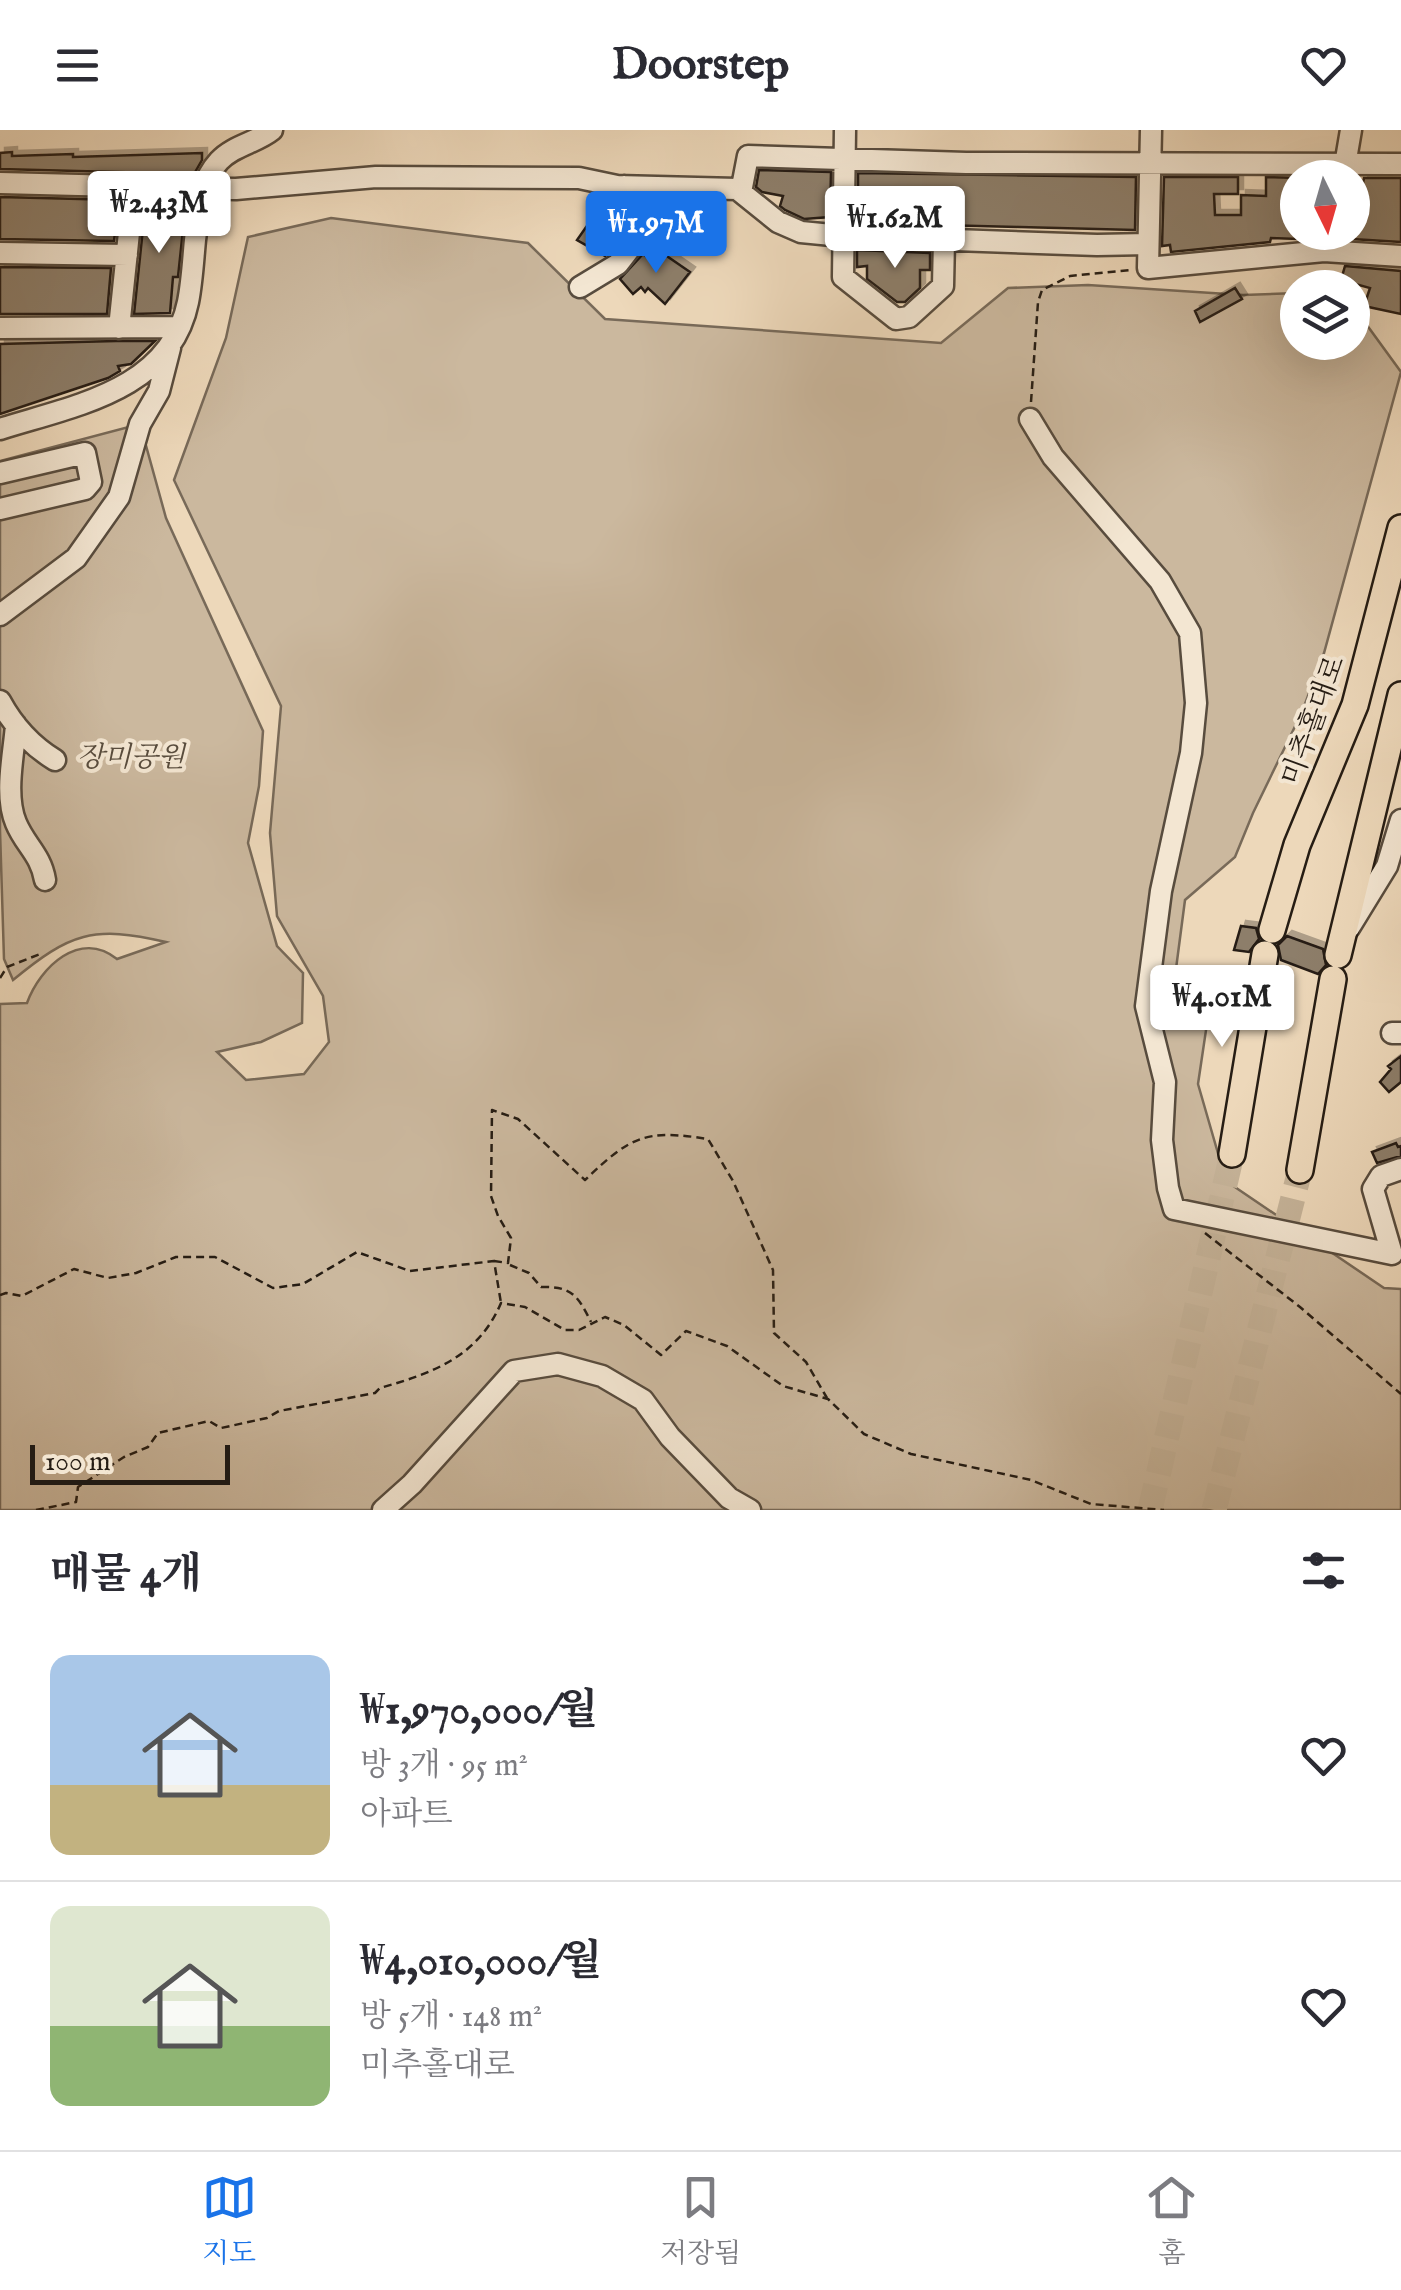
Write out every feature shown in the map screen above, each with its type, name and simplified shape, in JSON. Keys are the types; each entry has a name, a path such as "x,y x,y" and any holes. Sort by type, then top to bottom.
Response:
{"main road":[{"name":"미추홀대로","path":"1232,1154 1269,942 1297,845 1355,704 1401,528"},
{"path":"1300,1170 1337,959 1401,695"}],"street":[{"path":"0,615 76,558 119,497 140,424 159,391 175,332 188,303 202,186 218,162 233,150 272,130"},
{"path":"845,130 843,277 896,319 909,317 943,286 944,240"},
{"path":"1152,130 1148,163 1148,268 1280,249"},
{"path":"1346,160 1351,130"},
{"path":"0,183 236,189 376,177 579,178 624,186 737,189 742,186 748,156 1280,168"},
{"path":"1370,168 1401,164"},
{"path":"120,328 134,185"},
{"path":"580,287 618,264 638,238 660,231 666,215 655,206 636,201 624,186"},
{"path":"737,189 778,222 801,232 1096,246 1148,244"},
{"path":"1370,250 1401,256"},
{"path":"0,253 127,255"},
{"path":"0,328 175,332"},
{"path":"0,428 127,386 156,360 175,332"},
{"path":"1030,419 1053,456 1160,582 1190,634 1196,703 1191,753 1161,890 1146,1006 1165,1082 1162,1140 1174,1209 1392,1254 1373,1190 1382,1176 1401,1168"},
{"path":"0,473 86,452 92,482 85,489 0,510"},
{"path":"91,468 130,459"},
{"path":"0,701 40,750 55,760"},
{"path":"16,724 14,812 16,822 42,861 45,880"},
{"path":"1337,959 1387,866 1401,820"},
{"path":"382,1510 412,1484 514,1371 558,1364 602,1376 643,1400 670,1437 730,1498 750,1510"}],"path":[{"path":"1030,419 1042,290 1070,276 1148,268"},
{"path":"0,978 8,967 40,954"},
{"path":"508,1263 511,1238 491,1196 492,1110 518,1119 586,1180 619,1147 664,1132 708,1139 733,1181 773,1270 774,1333 806,1362 828,1399 864,1434 911,1454 1031,1480 1092,1504 1164,1510"},
{"path":"1206,1234 1300,1307 1401,1394"},
{"path":"0,1295 6,1292 22,1296 74,1269 108,1278 136,1273 176,1257 215,1257 273,1288 302,1284 357,1252 410,1271 494,1261 508,1263 529,1274 542,1287 561,1286 580,1299 592,1323"},
{"path":"36,1510 76,1502 78,1488 124,1457 148,1447 158,1432 209,1422 221,1428 268,1418 278,1411 376,1393 380,1388 431,1373 479,1342 490,1328 500,1303 494,1261"},
{"path":"500,1303 525,1307 565,1330 579,1330 605,1317 624,1325 661,1355 686,1330 727,1346 783,1386 828,1399"}],"green space":[{"name":"장미공원","path":"331,218 528,243 605,319 941,343 1008,288 1088,285 1243,295 1280,294 1280,360 1370,360 1370,329 1401,372 1324,653 1302,712 1235,857 1185,900 1174,984 1209,1010 1198,1084 1226,1181 1384,1288 1401,1289 1401,1510 0,1510 0,1004 27,1003 51,965 76,950 103,951 117,959 166,942 119,934 84,937 51,952 13,980 4,959 0,461 140,424 166,518 263,731 259,786 248,843 277,946 303,973 302,1023 261,1042 217,1052 246,1080 304,1074 329,1042 323,996 277,916 270,833 281,706 174,480 226,338 248,237"}],"building":[{"path":"12,152 12,156 73,157 202,153 202,160 194,174 0,169 0,153"},
{"path":"759,170 831,172 830,217 804,219 785,210 780,206 783,196 756,187"},
{"path":"858,173 1136,177 1135,230 858,223"},
{"path":"1164,177 1238,177 1238,194 1214,194 1215,215 1241,215 1241,195 1266,196 1266,177 1280,177 1280,238 1171,252 1170,245 1162,246"},
{"path":"1370,178 1401,178 1401,242 1370,240"},
{"path":"0,197 119,200 114,241 0,239"},
{"path":"146,200 186,201 170,313 134,314"},
{"path":"591,220 622,236 605,256 577,240"},
{"path":"658,250 690,272 665,304 648,288 645,292 641,287 633,294 620,279 643,254 651,260"},
{"path":"857,250 930,253 930,270 920,270 920,288 905,302 897,302 867,279 867,266 857,267"},
{"path":"1345,266 1401,271 1401,314 1370,307 1370,270 1344,270"},
{"path":"0,267 111,268 107,314 0,314"},
{"path":"1235,288 1242,299 1200,322 1195,311"},
{"path":"155,341 131,364 118,366 120,371 108,378 0,414 0,344"},
{"path":"1241,926 1256,928 1259,939 1249,952 1234,950"},
{"path":"1287,936 1323,949 1326,965 1318,974 1281,960 1278,945"},
{"path":"1401,1056 1401,1082 1389,1092 1380,1082 1391,1069 1388,1066"},
{"path":"1396,1143 1401,1146 1401,1156 1377,1163 1372,1152"}],"tunnel":[{"path":"1150,1510 1232,1154"},
{"path":"1214,1510 1300,1170"}]}
